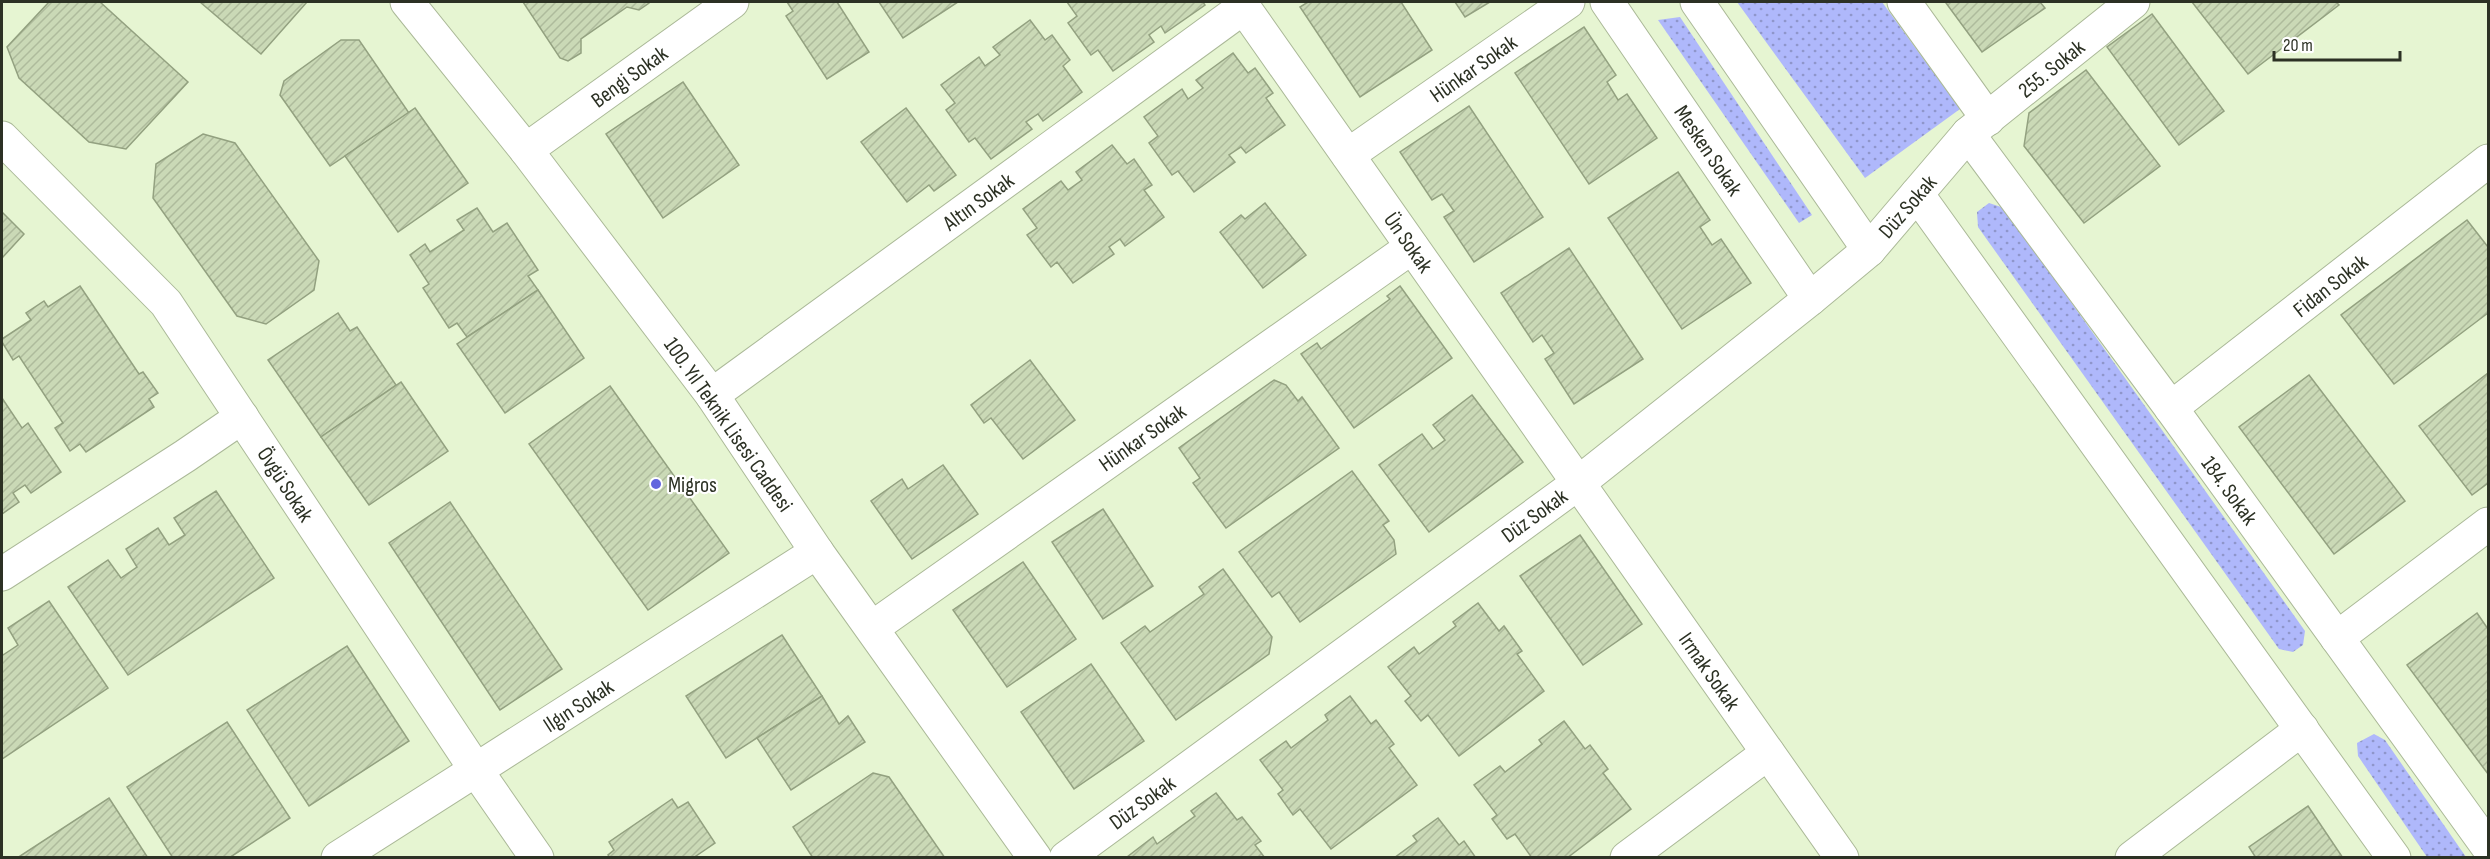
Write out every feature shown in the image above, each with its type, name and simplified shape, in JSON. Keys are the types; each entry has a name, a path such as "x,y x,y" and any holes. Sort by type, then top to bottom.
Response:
{"street":[{"name":"100. Yıl Teknik Lisesi Caddesi","path":"407,2 526,150 712,395 817,552 1035,858"},
{"name":"Bengi Sokak","path":"526,150 732,2"},
{"name":"Hünkar Sokak","path":"1348,155 1568,2"},
{"name":"Mesken Sokak","path":"1607,2 1810,299"},
{"path":"1696,2 1869,250"},
{"name":"184. Sokak","path":"1904,2 1978,127 2171,408 2488,847"},
{"name":"255. Sokak","path":"1978,127 2133,2"},
{"name":"Ün Sokak","path":"1242,4 1577,484"},
{"name":"Altın Sokak","path":"712,395 1242,4"},
{"name":"Düz Sokak","path":"1066,858 1577,484 1810,299 1869,250 1978,127"},
{"name":"Övgü Sokak","path":"2,138 166,303 476,770 537,858"},
{"name":"Fidan Sokak","path":"2171,408 2488,161"},
{"path":"1917,195 2394,858"},
{"name":"Hünkar Sokak","path":"872,628 1412,247"},
{"path":"2,574 242,417"},
{"name":"Irmak Sokak","path":"1577,484 1842,858"},
{"path":"2337,638 2488,524"},
{"name":"Ilgın Sokak","path":"338,858 817,552"},
{"path":"2132,858 2302,729"},
{"path":"1627,858 1768,753"}],"shaded area":[{"path":"1737,2 1882,2 1960,109 1865,178"},
{"path":"1680,17 1812,215 1799,223 1658,20"},
{"path":"1989,203 2004,208 2305,631 2303,645 2293,652 2279,649 1978,227 1977,212"},
{"path":"2374,734 2385,740 2466,857 2427,857 2358,756 2357,743"}],"building":[{"path":"49,2 100,2 188,82 126,149 89,142 19,78 7,47"},
{"path":"200,2 307,2 261,54"},
{"path":"523,2 649,3 639,10 627,7 581,39 581,53 568,61 560,58"},
{"path":"787,2 837,2 869,52 827,79 786,16 793,11"},
{"path":"879,2 958,2 903,38"},
{"path":"1067,2 1203,2 1205,5 1165,33 1161,26 1149,35 1154,42 1113,71 1098,50 1091,55 1068,23 1077,16"},
{"path":"1308,2 1401,2 1432,50 1360,97 1300,7"},
{"path":"1455,2 1490,2 1465,17"},
{"path":"2040,2 2045,8 1982,52 1946,3"},
{"path":"2192,2 2336,2 2339,5 2248,74"},
{"path":"2152,14 2224,111 2179,145 2107,47"},
{"path":"1030,20 1045,40 1052,35 1070,60 1063,66 1082,92 1043,121 1038,114 1026,122 1032,129 991,159 975,138 969,142 946,110 955,103 941,85 979,57 985,66 1000,55 993,47"},
{"path":"1584,27 1616,75 1607,82 1618,100 1627,94 1657,138 1589,184 1515,73"},
{"path":"341,40 359,40 409,113 330,166 280,95 284,81"},
{"path":"1233,53 1248,73 1255,68 1273,93 1266,98 1285,125 1246,153 1241,147 1229,155 1235,162 1194,192 1178,171 1172,175 1149,143 1158,136 1144,117 1182,89 1188,99 1203,88 1196,80"},
{"path":"2086,70 2160,166 2084,223 2024,146 2029,113"},
{"path":"683,82 739,165 663,218 606,134"},
{"path":"1469,106 1543,217 1474,262 1444,217 1454,211 1442,194 1432,200 1400,152"},
{"path":"415,108 468,183 398,232 345,156"},
{"path":"906,108 956,175 934,191 929,185 907,202 861,142"},
{"path":"203,134 235,143 319,261 314,290 266,324 237,316 153,198 156,164"},
{"path":"1112,145 1127,164 1134,159 1152,185 1144,190 1164,217 1125,246 1120,239 1109,247 1114,254 1073,283 1057,262 1051,267 1027,235 1037,228 1023,209 1061,181 1068,190 1082,180 1076,172"},
{"path":"1678,172 1710,220 1700,227 1712,245 1721,239 1751,283 1682,329 1608,218"},
{"path":"1265,203 1306,255 1263,288 1220,232 1241,215 1245,219"},
{"path":"477,208 493,232 507,223 538,270 528,276 538,290 467,337 457,323 449,328 423,288 429,284 410,255 425,244 430,252 464,230 457,220"},
{"path":"2,212 24,234 2,258"},
{"path":"2467,220 2488,247 2488,313 2394,384 2341,315"},
{"path":"1569,248 1643,359 1574,404 1545,359 1554,353 1542,335 1533,342 1501,293"},
{"path":"80,286 139,374 143,372 158,393 149,399 154,407 86,452 80,444 70,451 55,428 63,423 19,356 13,360 2,342 2,339 31,320 26,313 44,301 48,307"},
{"path":"1400,286 1452,358 1354,428 1301,354 1317,343 1321,349 1390,299 1387,296"},
{"path":"538,290 584,358 505,413 457,344"},
{"path":"338,313 350,331 357,327 396,385 321,437 268,360"},
{"path":"1030,360 1075,420 1023,459 991,418 984,423 971,405"},
{"path":"2488,373 2488,483 2472,495 2419,426"},
{"path":"2309,375 2405,501 2334,554 2239,427"},
{"path":"1274,380 1286,385 1298,401 1302,397 1339,448 1226,528 1193,483 1200,478 1179,448"},
{"path":"401,382 448,451 369,505 321,437"},
{"path":"610,386 729,553 648,610 529,444"},
{"path":"1472,395 1523,462 1429,532 1379,465 1422,434 1433,449 1445,440 1433,425"},
{"path":"2,398 22,428 28,423 61,472 31,493 25,485 13,493 19,502 2,514"},
{"path":"943,465 978,514 912,559 871,501 902,479 908,489"},
{"path":"1352,471 1389,521 1383,525 1394,540 1396,554 1300,622 1279,592 1272,597 1239,552"},
{"path":"216,491 274,578 128,675 68,587 108,560 121,578 137,567 126,549 158,528 169,545 185,535 174,518"},
{"path":"450,502 562,669 500,710 389,543"},
{"path":"1103,509 1153,586 1103,619 1052,542"},
{"path":"1580,535 1642,624 1583,665 1520,576"},
{"path":"1023,562 1076,639 1007,687 953,610"},
{"path":"1223,569 1272,637 1269,654 1176,720 1121,643 1145,626 1150,632 1204,594 1199,587"},
{"path":"49,601 108,688 2,759 2,653 3,655 18,645 8,628"},
{"path":"1478,603 1499,631 1504,626 1522,651 1517,654 1544,691 1459,756 1428,715 1421,721 1405,701 1411,696 1388,667 1414,647 1419,654 1456,626 1453,622"},
{"path":"2477,613 2488,629 2488,774 2407,665"},
{"path":"782,635 822,696 726,758 686,696"},
{"path":"347,646 409,741 309,806 247,710"},
{"path":"1091,664 1144,741 1074,789 1021,712"},
{"path":"822,696 839,724 848,716 865,742 791,790 757,738"},
{"path":"1350,696 1371,724 1376,720 1394,744 1389,748 1417,785 1331,849 1300,809 1293,815 1278,794 1283,790 1260,760 1286,741 1291,748 1328,720 1325,715"},
{"path":"1564,721 1585,749 1590,745 1608,769 1603,773 1631,809 1567,858 1532,858 1515,834 1507,839 1492,819 1497,815 1474,785 1500,766 1505,772 1542,744 1539,740"},
{"path":"227,722 290,818 229,858 173,858 127,787"},
{"path":"873,773 889,777 945,858 813,858 793,827"},
{"path":"1216,793 1237,820 1242,817 1261,841 1255,845 1265,858 1127,857 1153,837 1157,844 1195,816 1191,811"},
{"path":"109,798 148,858 17,858"},
{"path":"672,799 678,808 688,802 715,843 693,858 610,858 608,855 614,850 609,842"},
{"path":"2308,806 2343,858 2256,858 2249,847"},
{"path":"1438,818 1459,845 1464,841 1476,858 1394,858 1417,841 1413,836"}],"place":[{"name":"Migros","path":"656,484"}]}
